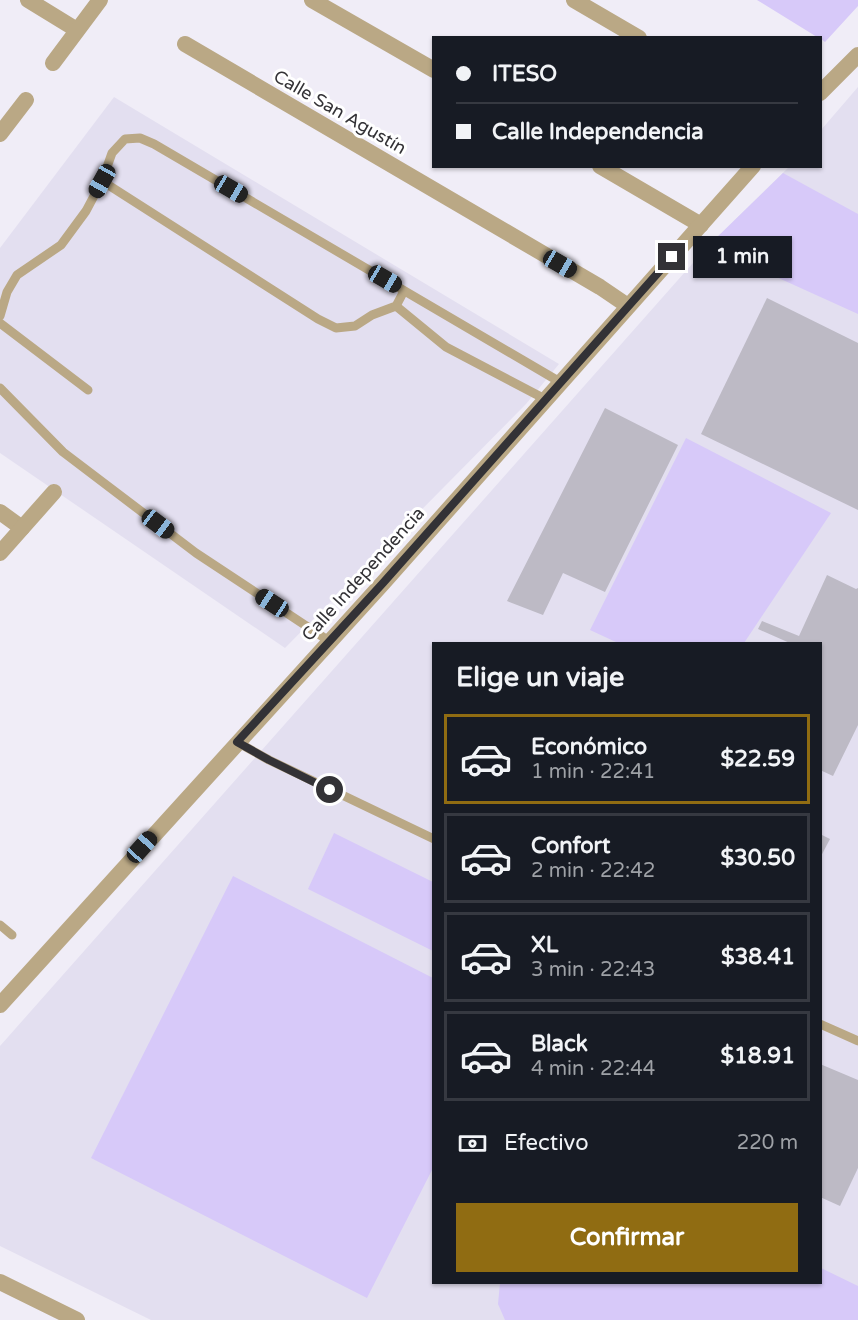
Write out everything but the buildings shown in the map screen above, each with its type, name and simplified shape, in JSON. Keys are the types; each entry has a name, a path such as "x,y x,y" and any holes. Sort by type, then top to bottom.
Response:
{"street":[{"path":"28,0 77,30"},
{"path":"53,63 100,0"},
{"path":"312,0 432,69"},
{"path":"574,0 636,36"},
{"name":"Calle San Agustín","path":"185,44 600,287 628,306"},
{"path":"822,91 858,55"},
{"path":"0,134 26,100"},
{"path":"603,168 701,225"},
{"name":"Calle Independencia","path":"0,1005 751,168"},
{"path":"0,553 54,492"},
{"path":"0,512 22,528"},
{"path":"0,1282 77,1320"}],"lane":[{"path":"0,316 7,292 17,275 61,245 86,211 102,181 112,153 125,139 140,138 154,144 560,382"},
{"path":"102,181 318,319 336,328 356,326 372,315 396,306 404,291"},
{"path":"396,306 446,347 545,399"},
{"path":"0,323 88,390"},
{"path":"0,388 63,452 196,553 329,641"},
{"path":"237,742 269,760 432,838"},
{"path":"0,925 12,935"},
{"path":"822,1025 858,1041"}],"shaded area":[{"path":"757,0 858,0 858,6 825,42 822,36 815,36"},
{"path":"858,87 858,1320 151,1320 0,1246 0,1046 708,246 788,168 822,168 822,129"},
{"path":"114,97 559,364 526,404 285,648 0,453 0,248"},
{"path":"783,173 858,214 858,314 708,246"},
{"path":"686,438 831,513 745,642 616,642 590,630"},
{"path":"334,833 432,882 432,951 308,889"},
{"path":"233,876 432,977 432,1170 367,1298 91,1158"},
{"path":"822,1268 858,1286 858,1320 505,1320 498,1304 500,1284 822,1284"}],"route":[{"path":"330,790 237,742 383,583 672,257"}]}
